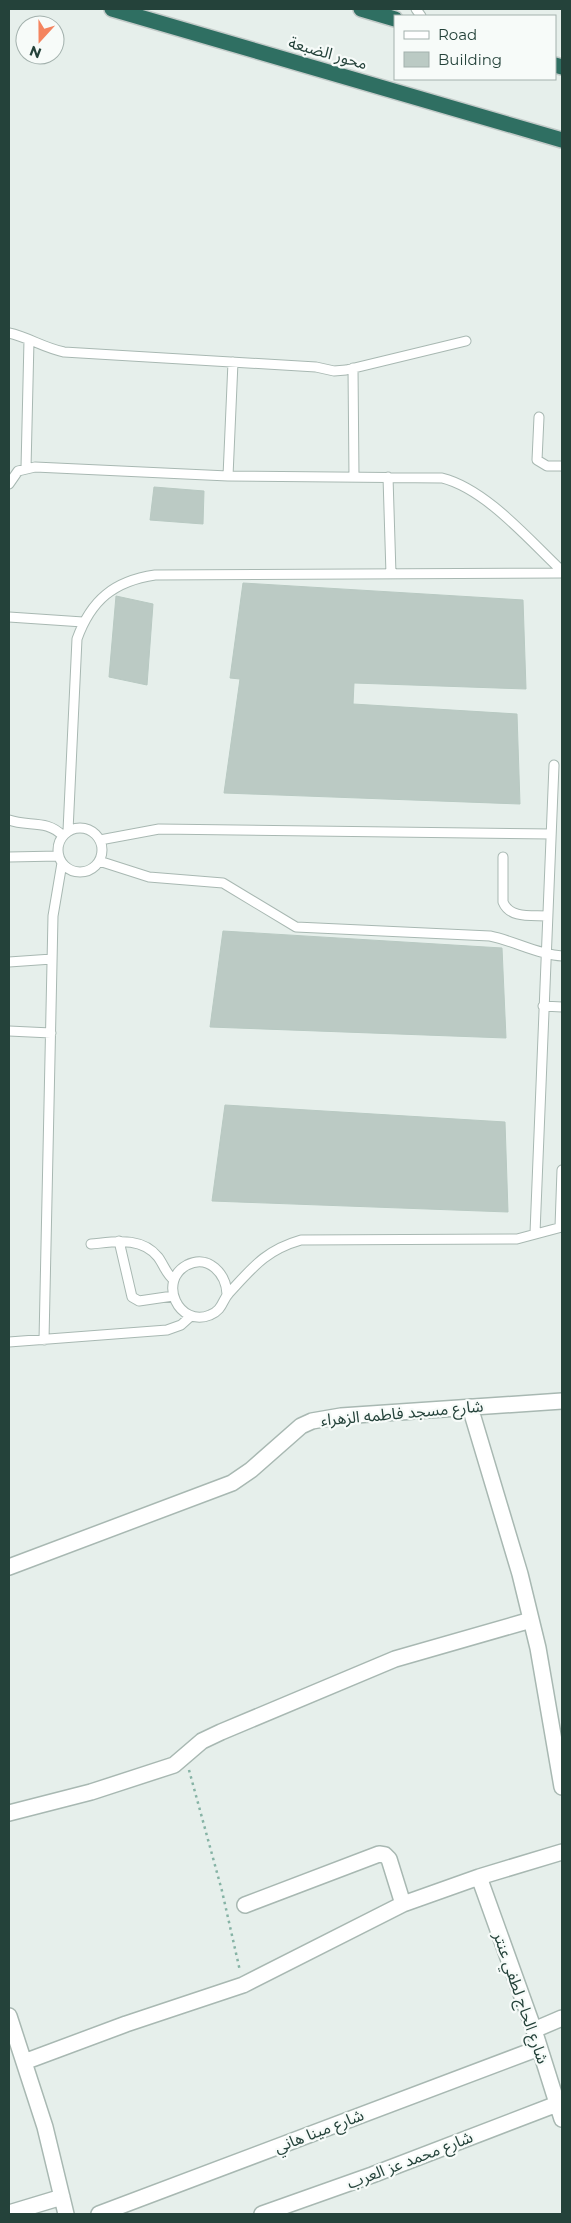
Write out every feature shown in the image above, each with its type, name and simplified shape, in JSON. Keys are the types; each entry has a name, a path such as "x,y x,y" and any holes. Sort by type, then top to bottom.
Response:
{"highway":[{"name":"محور الضبعة","path":"112,9 562,140"},
{"path":"361,9 394,19"}],"street":[{"name":"شارع مسجد فاطمه الزهراء","path":"9,1568 232,1483 251,1470 301,1426 312,1421 341,1416 562,1401"},
{"path":"470,1406 520,1574 531,1620 562,1787"},
{"path":"9,1813 148,1775 174,1765 202,1741 221,1732 395,1659 531,1620"},
{"path":"19,2060 243,1984 403,1904 479,1877 562,1852"},
{"path":"245,1905 379,1854 385,1855 389,1859 403,1904"},
{"name":"شارع الحاج لطفي عنتر","path":"479,1877 534,2030 562,2119"},
{"path":"9,2016 19,2060 45,2126 66,2214"},
{"path":"534,2030 562,2018"},
{"name":"شارع مينا هاني","path":"99,2214 539,2048"},
{"name":"شارع محمد عز العرب","path":"262,2214 372,2175 557,2104"},
{"path":"9,2213 62,2197"}],"lane":[{"path":"9,333 64,352 316,367 334,371 466,341"},
{"path":"26,468 29,340"},
{"path":"228,476 233,362"},
{"path":"353,368 354,477"},
{"path":"539,417 537,460 548,466 562,466"},
{"path":"9,484 18,471 26,468 228,476 442,478 470,488 482,496 562,572"},
{"path":"388,477 391,574"},
{"path":"66,834 77,639 83,622 93,607 106,594 121,584 155,575 562,572"},
{"path":"9,617 83,622"},
{"path":"535,1233 554,765"},
{"path":"9,820 45,824 66,834"},
{"path":"9,857 61,860 74,871 81,872 95,866 99,861 102,847 100,840 89,830 82,828 66,834 59,842 61,860 53,916 44,1340"},
{"path":"100,840 158,829 551,834"},
{"path":"503,858 503,902 506,908 515,914 547,916"},
{"path":"99,861 149,877 223,883 296,927 490,936 545,954 562,956"},
{"path":"9,962 52,959"},
{"path":"544,1006 562,1007"},
{"path":"9,1031 51,1032"},
{"path":"227,1294 241,1282 256,1262 270,1252 301,1240 517,1239 561,1227 562,1170"},
{"path":"90,1244 131,1241 151,1250 174,1280"},
{"path":"119,1242 132,1297 139,1301 173,1296"},
{"path":"196,1262 206,1263 216,1267 223,1275 227,1284 227,1294 224,1303 218,1311 210,1316 191,1316 183,1312 176,1304 173,1296 174,1280 187,1265 196,1262"},
{"path":"9,1342 167,1330 181,1325 191,1316"}],"path":[{"path":"186,1756 222,1890 243,1984"}],"building":[{"path":"154,487 204,491 203,524 150,520"},
{"path":"243,583 523,600 526,689 354,683 353,704 517,714 520,804 224,793 240,679 230,678"},
{"path":"116,596 153,604 147,685 109,677"},
{"path":"223,931 502,948 506,1038 210,1027"},
{"path":"225,1105 505,1122 508,1212 212,1201"}]}
